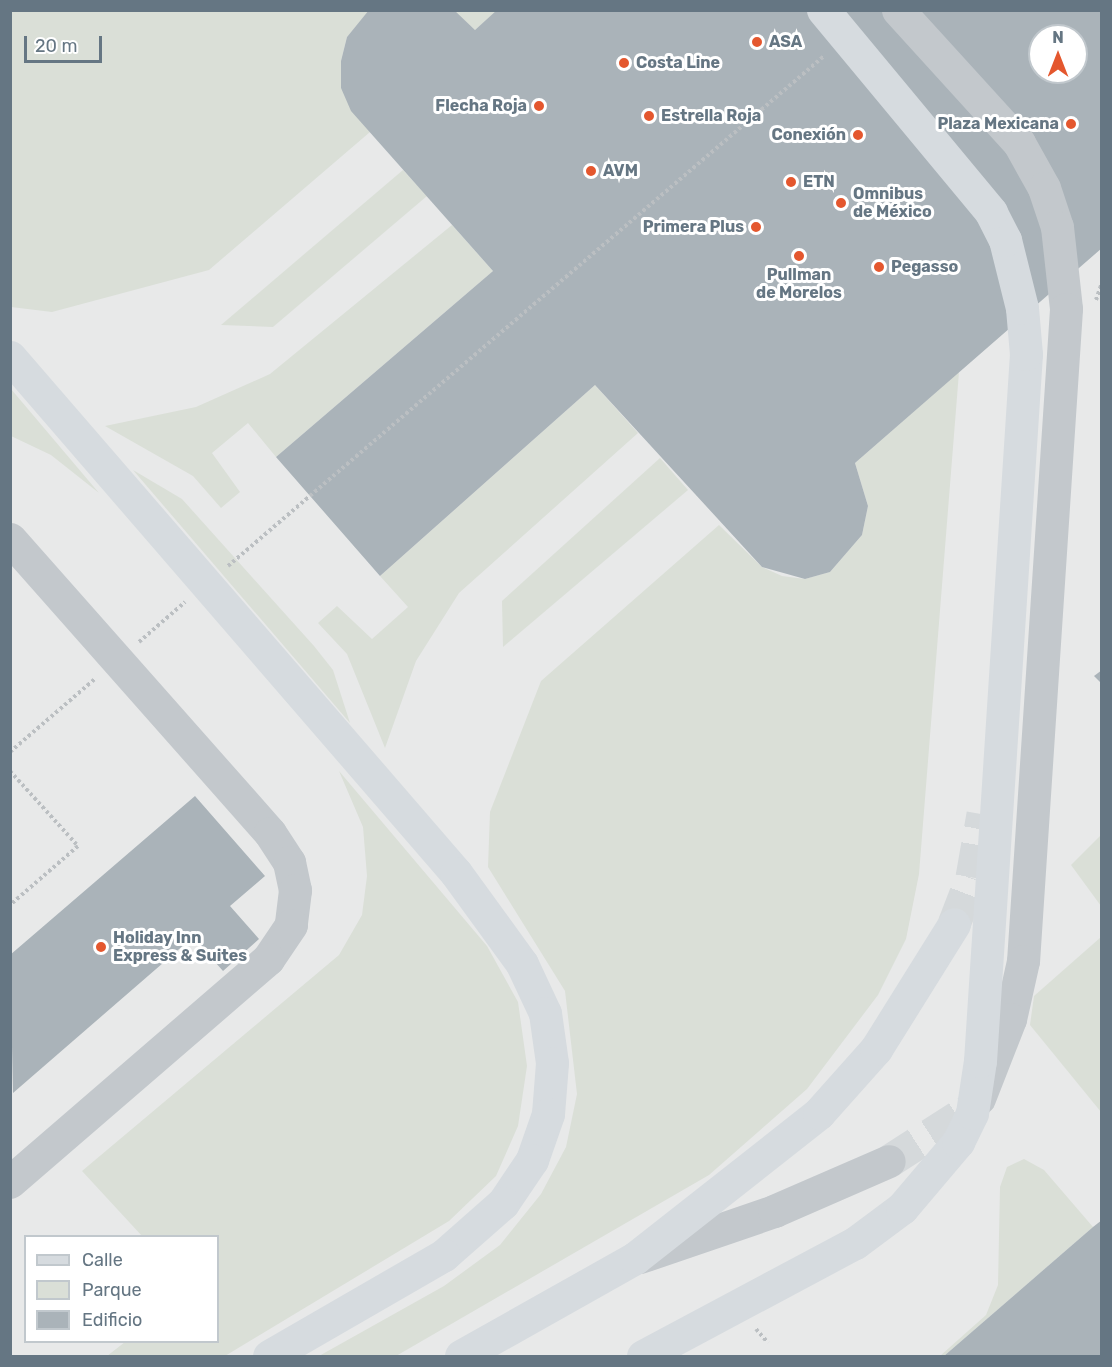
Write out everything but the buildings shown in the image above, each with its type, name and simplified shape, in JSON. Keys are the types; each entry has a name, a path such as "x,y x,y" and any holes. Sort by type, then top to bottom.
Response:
{"main road":[{"path":"643,1356 855,1243 934,1175 972,1113 983,1023 1026,354 1022,308 1005,240 991,212 823,10"},
{"path":"10,357 456,873 522,964 545,1013 552,1063 548,1114 532,1160 504,1203 444,1255 269,1356"},
{"path":"461,1356 635,1258 819,1113 876,1049 954,924"}],"street":[{"path":"898,10 1024,152 1058,227 1066,309 1023,961 1010,1019 972,1113"},
{"path":"10,539 270,833 289,862 295,890 291,925 268,959 10,1182"},
{"path":"635,1258 774,1212 889,1161"}],"path":[{"path":"296,507 832,49"},
{"path":"10,752 102,674"},
{"path":"10,771 78,846 10,905"}],"shaded area":[{"path":"11,11 1101,11 1101,1356 11,1356"}],"green space":[{"path":"10,11 369,11 347,37 341,61 341,88 370,132 209,270 52,312 11,307"},
{"path":"454,11 497,11 475,30"},
{"path":"403,170 427,196 273,327 221,325"},
{"path":"452,225 493,271 276,457 248,423 212,453 240,492 221,508 193,476 105,426 196,407 270,374"},
{"path":"959,372 919,874 906,939 878,995 807,1089 709,1175 396,1356 319,1356 444,1286 500,1245 541,1194 566,1147 577,1094 565,991 488,867 490,812 541,681 719,525 762,567 782,576 805,579 830,572 862,535 868,506 855,463"},
{"path":"595,385 638,433 459,593 416,661 385,748 347,654 318,623 337,606 372,639 408,607 380,576"},
{"path":"10,389 99,493 51,455 11,436"},
{"path":"660,458 688,490 503,647 502,601"},
{"path":"133,470 182,499 314,646 333,670 350,723"},
{"path":"339,771 487,946 518,1002 527,1066 518,1126 496,1176 449,1221 225,1356 107,1356 124,1343 219,1343 219,1235 141,1235 82,1171 339,955 362,915 367,876 363,827"},
{"path":"1101,835 1101,906 1071,865"},
{"path":"1101,937 1101,1112 1030,1025 1034,996"},
{"path":"1024,1159 1044,1170 1093,1227 944,1356 940,1356 986,1315 998,1285 1000,1187 1007,1167"}],"tunnel":[{"path":"954,924 972,877 983,814"},
{"path":"889,1161 970,1109 982,1095"}],"place":[{"name":"ASA","path":"757,42"},
{"name":"Costa Line","path":"624,63"},
{"name":"Flecha Roja","path":"539,106"},
{"name":"Estrella Roja","path":"649,116"},
{"name":"Plaza Mexicana","path":"1071,124"},
{"name":"Conexión","path":"858,135"},
{"name":"AVM","path":"591,171"},
{"name":"ETN","path":"791,182"},
{"name":"Omnibus de México","path":"841,203"},
{"name":"Primera Plus","path":"756,227"},
{"name":"Pullman de Morelos","path":"799,256"},
{"name":"Pegasso","path":"879,267"},
{"name":"Holiday Inn Express & Suites","path":"101,947"}]}
